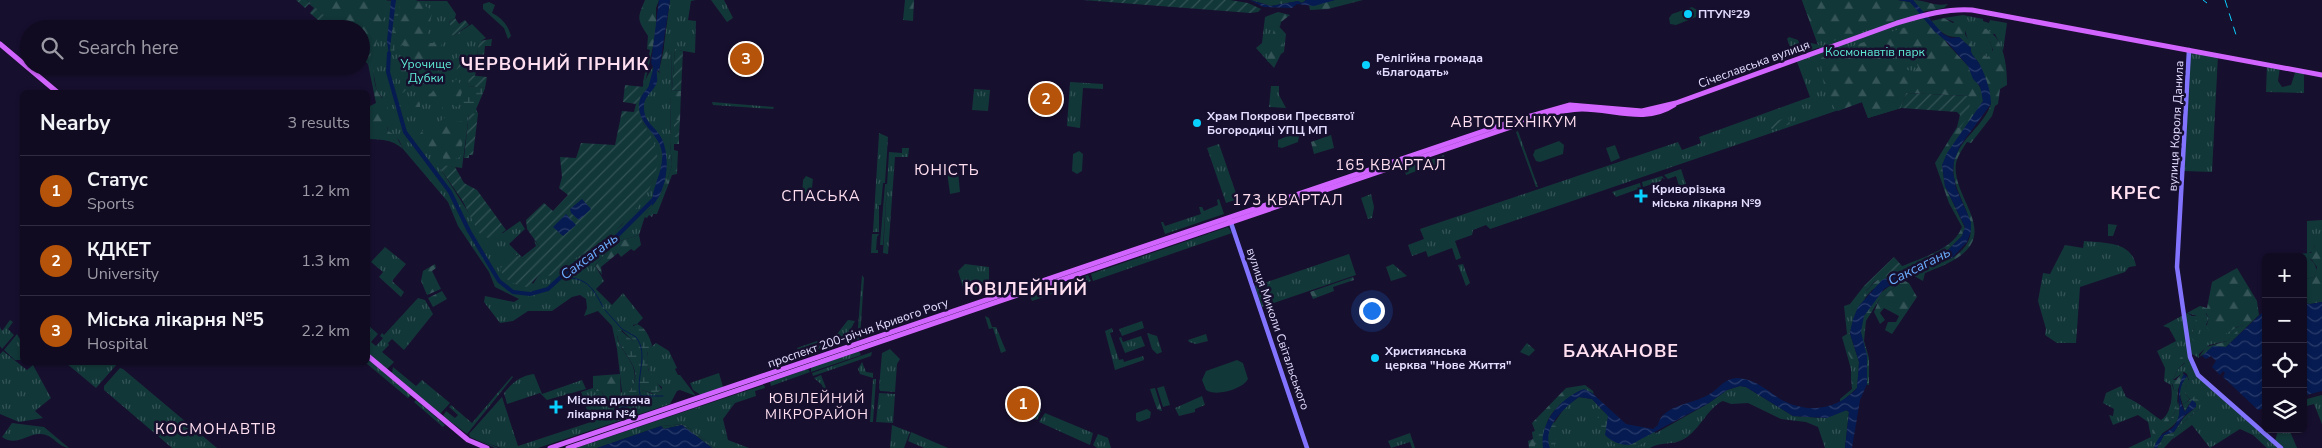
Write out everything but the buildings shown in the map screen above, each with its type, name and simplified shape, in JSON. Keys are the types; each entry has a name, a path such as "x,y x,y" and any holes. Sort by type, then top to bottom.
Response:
{"main road":[{"name":"Січеславська вулиця","path":"1509,125 1568,110 1587,109 1643,116 1658,113 1676,103 1920,17 1950,11 1972,10 2322,74"},
{"path":"0,44 20,61"},
{"name":"вулиця Короля Данила","path":"2190,50 2177,267 2189,352 2198,375 2281,448"},
{"path":"37,75 55,90"},
{"name":"проспект 200-річчя Кривого Рогу","path":"568,448 758,381 1509,125"},
{"name":"вулиця Миколи Світальського","path":"1230,220 1283,372 1307,448"},
{"path":"370,358 468,440 487,448"},
{"name":"проспект 200-річчя Кривого Рогу","path":"550,448 758,381"},
{"path":"468,440 473,448"}],"green space":[{"path":"296,0 307,0 329,20 318,20 310,13 314,8 309,4 305,8"},
{"name":"Урочище Дубки","path":"307,0 447,1 456,14 455,18 449,22 453,28 453,36 472,24 486,38 479,42 477,56 484,55 487,68 477,67 475,76 470,75 468,86 485,88 476,109 478,114 469,114 462,168 438,165 472,218 503,233 520,221 525,229 509,244 522,257 536,246 534,240 539,246 523,259 513,253 533,284 538,276 561,269 571,260 592,249 622,225 651,185 656,164 654,149 640,118 638,103 644,83 653,67 662,75 669,48 664,48 664,45 670,0 696,0 691,1 688,20 696,21 695,53 672,49 670,141 672,165 665,188 646,213 639,235 617,242 595,265 604,281 596,289 612,305 623,293 643,318 633,325 633,341 622,330 617,336 632,364 635,376 634,383 626,397 636,397 643,390 652,394 661,391 662,387 651,375 647,360 648,349 656,343 669,351 677,368 675,369 678,375 680,375 696,396 680,390 677,391 670,404 538,448 501,448 481,441 499,448 495,448 470,437 469,434 502,397 518,446 591,422 581,392 593,388 596,391 600,390 610,403 622,392 612,326 598,311 584,316 587,308 586,299 580,295 572,297 552,311 528,311 513,321 500,323 484,302 485,296 514,302 519,299 495,287 489,272 458,226 448,202 403,149 399,140 388,131 382,97 377,92 370,63 370,20 329,20"},
{"path":"315,0 387,0 374,55 374,77 377,91 388,106 386,119 392,125 387,127 388,131 396,136 403,149 391,142 370,139 370,106 376,103 370,74 372,51 370,50 370,20 329,20 311,4"},
{"path":"396,0 401,0 396,27 394,56 391,53"},
{"path":"401,0 416,0 430,9 432,13 428,32 429,43 433,43 437,37 442,37 438,52 426,62 422,81 411,84 403,93 399,92 404,46 402,45 398,54 394,55 396,27"},
{"path":"645,0 659,0 656,8 656,33 644,87 643,82 650,50 647,49 648,36 639,19"},
{"path":"711,0 724,0 733,18 727,22"},
{"path":"905,0 914,0 913,21 903,20"},
{"path":"1083,0 1230,0 1248,3 1261,9 1258,12 1250,13"},
{"path":"1251,0 1306,0 1302,3 1298,1 1271,6"},
{"path":"1335,0 1363,0 1328,9 1310,10 1309,5"},
{"name":"Космонавтів парк","path":"1802,0 1910,2 1947,42 1906,93 1901,108 1868,118 1862,102 1490,229 1486,225 1473,230 1472,235 1455,241 1461,258 1456,260 1452,248 1428,257 1426,251 1412,256 1408,245 1424,239 1420,229 1678,142 1682,150 1701,143 1699,137 1810,97 1796,59 1820,51"},
{"path":"1802,0 1898,0 1910,2 1917,13 1830,42 1815,36"},
{"path":"1913,0 1938,5 1948,4 1944,8 1921,12"},
{"path":"489,2 495,5 492,13 499,17 508,28 511,36 508,39 504,28 483,9 483,4"},
{"path":"1692,7 1697,10 1696,17 1676,25 1670,24 1669,18 1672,14"},
{"path":"1278,12 1290,15 1281,22 1280,27 1265,17"},
{"path":"1963,15 1983,19 1983,21 1989,23 1990,20 2007,23 2003,51 1995,34 1980,33 1988,39 1992,48 1992,55 1988,57 1984,55 1970,43 1966,30 1944,18"},
{"path":"1265,17 1273,20 1286,34 1284,52 1274,68 1256,48 1262,43"},
{"path":"1962,17 1972,22 1972,27 1966,30 1965,34 1980,53 1988,57 1993,50 1990,42 1977,31 1978,29 1983,28 1996,37 2005,60 2007,85 2000,89 1998,104 1995,106 1992,116 1971,143 1967,142 1959,154 1956,163 1956,175 1974,223 1974,235 1970,246 1956,259 1925,273 1923,281 1911,274 1938,261 1954,257 1965,246 1970,235 1970,223 1954,175 1954,162 1961,146 1988,112 1991,104 1979,63 1971,53 1971,48 1959,37 1943,33 1931,21 1944,18 1953,23"},
{"path":"455,18 459,24 465,20 469,25 453,36 449,30 452,28 449,22"},
{"name":"Космонавтів парк","path":"1927,22 1968,66 1982,91 1983,101 1942,165 1945,186 1965,228 1962,236 1948,250 1910,267 1872,290 1864,299 1864,295 1874,283 1886,274 1944,247 1955,238 1962,227 1949,203 1935,163 1957,127 1960,128 1969,96 1906,93 1901,108 1868,118 1862,102 1838,111 1827,94 1821,58 1899,29","holes":["1891,47 1899,48 1915,58 1918,67 1915,71 1905,70 1889,64 1882,56 1881,51"]},
{"path":"1278,27 1283,48 1276,49 1276,59 1273,65 1267,61 1268,52 1265,45 1271,41 1274,29"},
{"path":"1789,37 1798,40 1800,45 1793,55 1787,39"},
{"path":"492,39 491,46 485,46 484,55 477,57 479,41"},
{"path":"1811,43 1824,46 1793,56 1801,47"},
{"path":"664,48 669,48 663,79 659,71"},
{"path":"672,49 675,49 672,90 681,91 680,120 674,120 674,137 679,137 679,144 674,144 674,150 678,151 677,174 672,175 657,214 653,214 652,217 649,215 647,218 644,217 646,213 665,188 672,165 670,141"},
{"path":"675,49 683,51 681,91 672,90"},
{"path":"2189,50 2218,55 2212,172 2184,171"},
{"path":"461,57 464,62 458,69 449,72 443,71 446,61"},
{"path":"2267,64 2280,67 2278,81 2282,87 2291,85 2296,70 2304,71 2304,93 2266,92"},
{"path":"469,75 487,77 485,88 468,86"},
{"path":"457,79 463,89 457,107 444,98 441,99 443,108 441,110 424,97 420,98 420,107 413,107 410,104 416,93 423,89 430,94 437,87 445,86 455,96 457,92 452,83"},
{"path":"1070,82 1103,84 1103,89 1083,88 1080,128 1067,126"},
{"path":"625,85 644,87 640,99 640,115 651,135 657,154 657,167 653,181 646,194 627,220 616,231 594,248 570,261 557,273 550,276 538,276 528,287 511,282 500,269 513,253 523,259 539,246 527,229 526,220 544,203 553,211 568,195 559,188 562,177 560,157 576,158 581,143 615,145 622,111 634,112 636,104 623,102"},
{"path":"1271,86 1279,86 1279,95 1286,108 1269,107"},
{"path":"475,87 485,88 476,109 478,114 469,113 463,102 465,93"},
{"path":"974,89 990,90 988,111 972,110"},
{"path":"1906,93 1969,96 1970,114 1960,128 1957,127 1960,115 1957,112 1901,108"},
{"path":"712,102 774,107 773,109 713,105"},
{"path":"469,113 478,114 473,155 469,155 469,158 464,158"},
{"path":"446,117 454,122 462,121 465,130 460,157 453,160 451,165 448,162 444,164 443,157 439,151 433,153 428,147 430,142 420,134 428,124 439,122"},
{"path":"1788,117 1790,124 1773,130 1770,127 1771,123"},
{"path":"674,120 680,120 679,137 674,137"},
{"path":"1518,131 1538,187 1536,187 1516,132"},
{"path":"879,133 888,137 885,183 883,183 881,205 879,205 879,232 873,232"},
{"path":"1295,133 1299,136 1298,142 1282,148 1278,147 1278,140"},
{"path":"1331,135 1334,148 1314,154 1311,142"},
{"path":"1559,141 1564,145 1563,154 1540,162 1536,161 1533,155 1535,150"},
{"path":"1219,144 1238,199 1226,203 1207,148"},
{"path":"1615,145 1620,158 1611,162 1606,148"},
{"path":"902,148 909,148 908,157 895,157 888,254 883,253 889,152 902,153"},
{"path":"1079,151 1083,154 1082,171 1077,174 1072,171 1073,154"},
{"path":"1444,155 1446,161 1432,166 1430,160"},
{"path":"437,164 455,167 464,183 477,190 506,230 497,236 488,238 479,233 462,200"},
{"path":"1417,164 1419,170 1406,175 1404,169"},
{"path":"1681,169 1686,184 1679,186 1676,176 1668,179 1664,175"},
{"path":"958,171 960,192 950,194 947,172"},
{"path":"806,176 813,179 811,196 807,199 802,195 803,180"},
{"path":"1662,176 1665,179 1662,178 1661,181 1643,187 1642,182"},
{"path":"1640,183 1641,188 1616,197 1612,192"},
{"path":"885,184 887,184 883,245 880,245"},
{"path":"1371,194 1374,207 1372,218 1368,219 1361,198"},
{"path":"1219,199 1224,214 1165,234 1161,222 1165,226 1201,214 1199,207 1202,207 1204,211 1218,205 1217,200"},
{"path":"2322,220 2322,244 2314,246 2313,251 2307,254 2307,253 2307,221"},
{"path":"2108,224 2117,225 2113,236 2108,236"},
{"path":"1228,227 1232,233 1093,281 1091,274"},
{"path":"872,234 879,234 876,250 878,250 878,253 871,253"},
{"path":"639,235 641,245 634,251 631,249 621,257 618,253 601,267 602,275 595,265 617,242"},
{"path":"2084,241 2108,243 2123,248 2129,252 2136,266 2129,267 2125,272 2080,287 2076,343 2057,343 2045,335 2046,329 2038,301 2043,273 2050,274 2065,245 2083,248"},
{"path":"2319,241 2322,244 2322,302 2310,304 2307,304 2307,279 2314,277 2317,267 2312,260 2307,258 2307,253 2311,253"},
{"path":"385,247 406,264 392,281 404,292 401,297 379,277 383,272 371,262"},
{"path":"1349,254 1356,275 1262,307 1255,286"},
{"path":"1894,257 1903,267 1874,282 1867,290 1864,286"},
{"path":"2307,257 2316,267 2314,277 2307,279"},
{"path":"435,264 436,268 432,271 441,289 427,295 421,281 423,271"},
{"path":"965,264 989,267 989,279 993,288 966,297 958,271"},
{"path":"1393,264 1407,276 1391,281 1386,267"},
{"path":"1463,264 1470,283 1466,286 1458,265"},
{"path":"2237,268 2257,301 2259,315 2226,347 2216,347 2199,357 2206,347 2227,341 2243,325 2224,334 2215,335 2207,327 2209,318 2206,313 2195,342 2191,338 2197,316 2187,313 2200,306 2207,308 2212,282"},
{"path":"862,275 864,278 860,338 857,341"},
{"path":"1088,275 1091,281 1032,301 1030,296 1038,295 1037,292"},
{"path":"1908,276 1879,300 1866,321 1864,341 1869,358 1869,385 1866,384 1866,363 1861,333 1864,314 1875,298 1883,291"},
{"path":"1353,277 1354,280 1333,287 1334,291 1313,299 1310,292"},
{"path":"1903,280 1909,283 1917,297 1892,334 1885,330 1888,322 1896,322 1899,316 1884,308 1880,313 1885,320 1880,324 1874,312 1879,300"},
{"path":"1864,286 1867,290 1864,299 1866,298 1855,314 1850,333 1847,334 1844,306 1850,304"},
{"path":"442,291 447,299 433,307 428,298"},
{"path":"418,298 425,300 433,314 404,350 392,339 388,343 389,345 382,352 394,362 387,369 370,355 370,327 378,334 371,342 376,346 383,338 380,336 382,333 384,335"},
{"path":"2187,313 2192,316 2198,316 2192,334 2201,323 2205,313 2209,318 2206,325 2236,328 2243,324 2240,330 2227,341 2209,345 2199,354 2199,358 2190,353 2195,370 2262,430 2262,433 2265,433 2275,442 2277,433 2291,433 2297,448 2267,448 2253,435 2240,429 2210,448 2192,425 2173,439 2179,426 2199,409 2197,398 2190,399 2185,394 2185,388 2189,380 2187,374 2184,372 2173,380 2178,369 2185,363 2180,360 2169,375 2174,391 2178,389 2177,407 2154,448 2128,448 2151,437 2148,422 2138,415 2113,425 2109,415 2113,416 2114,409 2103,403 2106,393 2121,386 2126,397 2161,420 2167,414 2172,390 2171,385 2164,381 2165,368 2157,351 2176,341 2169,328 2163,326"},
{"path":"985,316 989,318 992,327 996,327 1006,351 1001,353 993,328 989,329"},
{"path":"10,320 13,322 8,329 14,335 2,349 0,346 0,327 2,331"},
{"path":"848,320 855,321 845,340 800,355 797,348 837,334"},
{"path":"1142,321 1144,328 1122,336 1119,329"},
{"path":"637,324 645,330 650,338 652,345 647,353 648,369 662,390 654,394 643,390 636,397 627,399 625,397 632,387 635,372 633,365 621,346 617,331 620,330 633,341 630,328"},
{"path":"1112,328 1113,332 1110,333 1119,360 1123,359 1124,362 1143,356 1144,360 1115,370 1105,331"},
{"path":"1147,333 1157,336 1162,352 1157,354 1152,349"},
{"path":"1850,333 1859,362 1854,362 1848,353 1846,338 1847,334"},
{"path":"17,334 20,339 20,360 15,360 4,350"},
{"path":"1206,334 1208,341 1196,344 1188,340"},
{"path":"1847,334 1854,362 1859,362 1858,378 1851,378 1851,369 1842,337"},
{"path":"1141,336 1145,346 1125,353 1119,338 1121,337 1123,342"},
{"path":"1527,343 1535,350 1529,356 1520,352"},
{"path":"890,349 900,359 897,364 895,392 880,391 879,388 882,353"},
{"path":"3,351 27,370 33,365 51,398 35,411 43,418 19,422 0,414 0,354"},
{"path":"859,351 861,355 811,372 811,367"},
{"path":"872,352 871,356 813,376 812,373"},
{"path":"2181,357 2185,357 2187,360 2178,369 2173,380 2176,380 2182,373 2184,374 2178,389 2174,391 2173,385 2166,377"},
{"path":"1237,360 1243,363 1248,379 1245,383 1229,391 1216,393 1206,390 1202,380 1206,371"},
{"path":"370,361 411,395 408,398 368,365 370,365"},
{"path":"862,362 866,372 873,373 873,378 860,374 858,369"},
{"path":"68,365 116,365 96,388"},
{"path":"393,367 416,386 422,380 450,403 440,414 392,373"},
{"path":"120,368 217,448 172,448 104,390 104,386"},
{"path":"808,369 810,372 771,386 770,382"},
{"path":"719,373 723,387 701,395 693,390 690,383"},
{"path":"534,374 542,394 582,380 586,389 547,400 540,393 507,404 504,393 507,389 521,378"},
{"path":"620,374 621,401 610,403 601,391 596,391 593,388 593,376"},
{"path":"821,375 831,401 828,402 822,385 814,378"},
{"path":"512,376 467,434 443,416 446,411 455,418 458,415 449,407 451,405 472,423"},
{"path":"2187,376 2189,381 2185,388 2185,394 2190,399 2184,404 2180,389"},
{"path":"1851,378 1858,378 1857,388 1840,403 1840,399 1852,389"},
{"path":"873,379 876,379 873,422 870,422"},
{"path":"764,385 765,388 755,391 756,396 735,403 723,419 728,440 749,448 715,448 684,424 661,426 597,448 576,448"},
{"path":"1585,385 1593,391 1594,396 1592,393 1579,391 1558,407 1547,422 1543,448 1529,448 1528,441 1533,439 1532,432 1535,431 1532,423 1566,388"},
{"path":"1164,386 1170,405 1163,407 1157,388"},
{"path":"1740,386 1746,387 1793,416 1823,418 1846,410 1849,412 1845,448 1825,448 1818,427 1806,422 1781,419 1748,403 1731,404 1723,401 1713,408 1690,435 1680,441 1650,448 1550,448 1549,430 1566,406 1579,397 1592,399 1603,411 1649,437 1709,403 1727,390"},
{"path":"1155,388 1162,411 1157,409 1150,389"},
{"path":"879,393 895,394 893,423 876,422"},
{"path":"2322,395 2322,424 2314,404 2307,406 2307,399"},
{"path":"1202,396 1205,405 1195,409 1195,412 1179,416 1175,408"},
{"path":"2180,396 2184,404 2195,396 2199,401 2199,409 2179,426 2177,434 2164,448 2157,448 2164,435 2174,432 2184,417 2196,407 2189,404 2185,412"},
{"path":"416,400 445,425 443,427 414,402"},
{"path":"2178,401 2179,413 2176,422 2160,435 2175,412"},
{"path":"1029,404 1032,410 1037,408 1041,411 1037,420 1022,413 1020,409 1025,408"},
{"path":"2174,405 2177,407 2175,412 2155,444 2152,430 2160,427"},
{"path":"1594,407 1603,411 1614,422 1655,432 1657,436 1638,446 1618,447 1604,435"},
{"path":"1147,409 1151,412 1150,418 1139,422 1136,420 1136,413"},
{"path":"1045,413 1093,433 1090,445 1039,422"},
{"path":"1552,419 1557,429 1554,448 1535,448 1540,431"},
{"path":"12,423 44,427 69,448 48,436 40,434 12,441 7,440 2,437"},
{"path":"684,424 715,448 712,448 682,425 664,429 661,426"},
{"path":"892,425 910,432 904,448 890,448"},
{"path":"911,432 948,448 924,448 908,441"},
{"path":"1410,433 1415,448 1412,448 1410,442 1391,448 1388,441"},
{"path":"1098,434 1108,438 1111,448 1097,448 1093,445"}],"water":[{"path":"391,0 396,0 389,56 387,41"},
{"path":"659,0 670,0 659,71 657,70 657,82 645,101 644,111 648,120 662,139 667,165 661,192 652,206 653,192 661,167 662,153 658,140 642,119 639,106 640,99 655,76 651,63"},
{"path":"1249,0 1271,6 1298,1 1302,3 1306,0 1335,0 1314,6 1297,4 1292,8 1264,7"},
{"path":"1898,0 1913,0 1943,34 1951,38 1959,37 1971,48 1986,79 1991,104 1960,146 1954,161 1953,172 1956,188 1971,222 1971,231 1967,242 1952,258 1919,269 1884,289 1864,316 1861,332 1867,356 1867,384 1860,400 1852,448 1845,448 1849,412 1847,410 1827,418 1793,416 1746,387 1740,386 1727,390 1709,403 1630,445 1617,443 1605,435 1608,416 1592,399 1579,397 1561,412 1556,419 1549,433 1550,448 1543,448 1544,429 1553,412 1567,398 1584,389 1592,393 1626,424 1653,429 1658,425 1665,413 1708,395 1732,379 1738,378 1750,381 1760,385 1784,401 1794,405 1814,408 1832,405 1841,401 1857,388 1859,362 1850,333 1858,307 1882,280 1948,250 1962,236 1965,227 1945,186 1942,165 1947,153 1983,101 1980,86 1973,79 1968,66 1947,42 1934,31 1910,2"},
{"path":"582,199 591,209 579,220 571,213 570,209"},
{"path":"566,214 576,225 563,236 553,227"},
{"path":"2322,302 2322,391 2307,395 2307,304"},
{"path":"2262,313 2262,409 2258,410 2223,377 2225,373 2223,371 2220,375 2212,367 2216,361 2211,356 2206,359 2202,356 2213,346 2226,347"},
{"path":"2184,374 2187,376 2180,394 2183,407 2185,412 2192,400 2196,403 2196,407 2184,416 2174,432 2164,435 2157,448 2154,448 2162,434 2174,427 2176,423 2180,412 2179,387"},
{"path":"682,425 712,448 597,448 661,426 664,429"}],"waterway":[{"name":"Саксагань","path":"389,53 388,72 405,132 450,192 469,231 499,281 513,292 530,294 548,289 576,263 606,247 654,199"},
{"name":"Саксагань","path":"650,89 656,66"},
{"path":"562,277 577,279 588,284 603,307"},
{"path":"605,310 622,329 636,337 642,351 639,383 641,398 613,411"},
{"path":"641,396 663,396"}],"railway":[{"path":"2203,0 2207,3"},
{"path":"2225,0 2237,38"}],"place":[{"name":"ПТУ№29","path":"1688,14"},
{"name":"Міська лікарня №5","path":"746,59"},
{"name":"Релігійна громада «Благодать»","path":"1366,65"},
{"name":"КДКЕТ","path":"1046,99"},
{"name":"Храм Покрови Пресвятої Богородиці УПЦ МП","path":"1197,123"},
{"name":"Криворізька міська лікарня №9","path":"1641,196"},
{"name":"Християнська церква \"Нове Життя\"","path":"1375,358"},
{"name":"Статус","path":"1023,404"},
{"name":"Міська дитяча лікарня №4","path":"556,407"}],"district":[{"name":"ЧЕРВОНИЙ ГІРНИК","path":"555,64"},
{"name":"АВТОТЕХНІКУМ","path":"1514,122"},
{"name":"165 КВАРТАЛ","path":"1391,165"},
{"name":"ЮНІСТЬ","path":"947,170"},
{"name":"КРЕС","path":"2136,193"},
{"name":"СПАСЬКА","path":"821,196"},
{"name":"173 КВАРТАЛ","path":"1288,200"},
{"name":"ЮВІЛЕЙНИЙ","path":"1026,289"},
{"name":"БАЖАНОВЕ","path":"1621,351"},
{"name":"ЮВІЛЕЙНИЙ МІКРОРАЙОН","path":"817,406"},
{"name":"КОСМОНАВТІВ","path":"216,429"}]}
